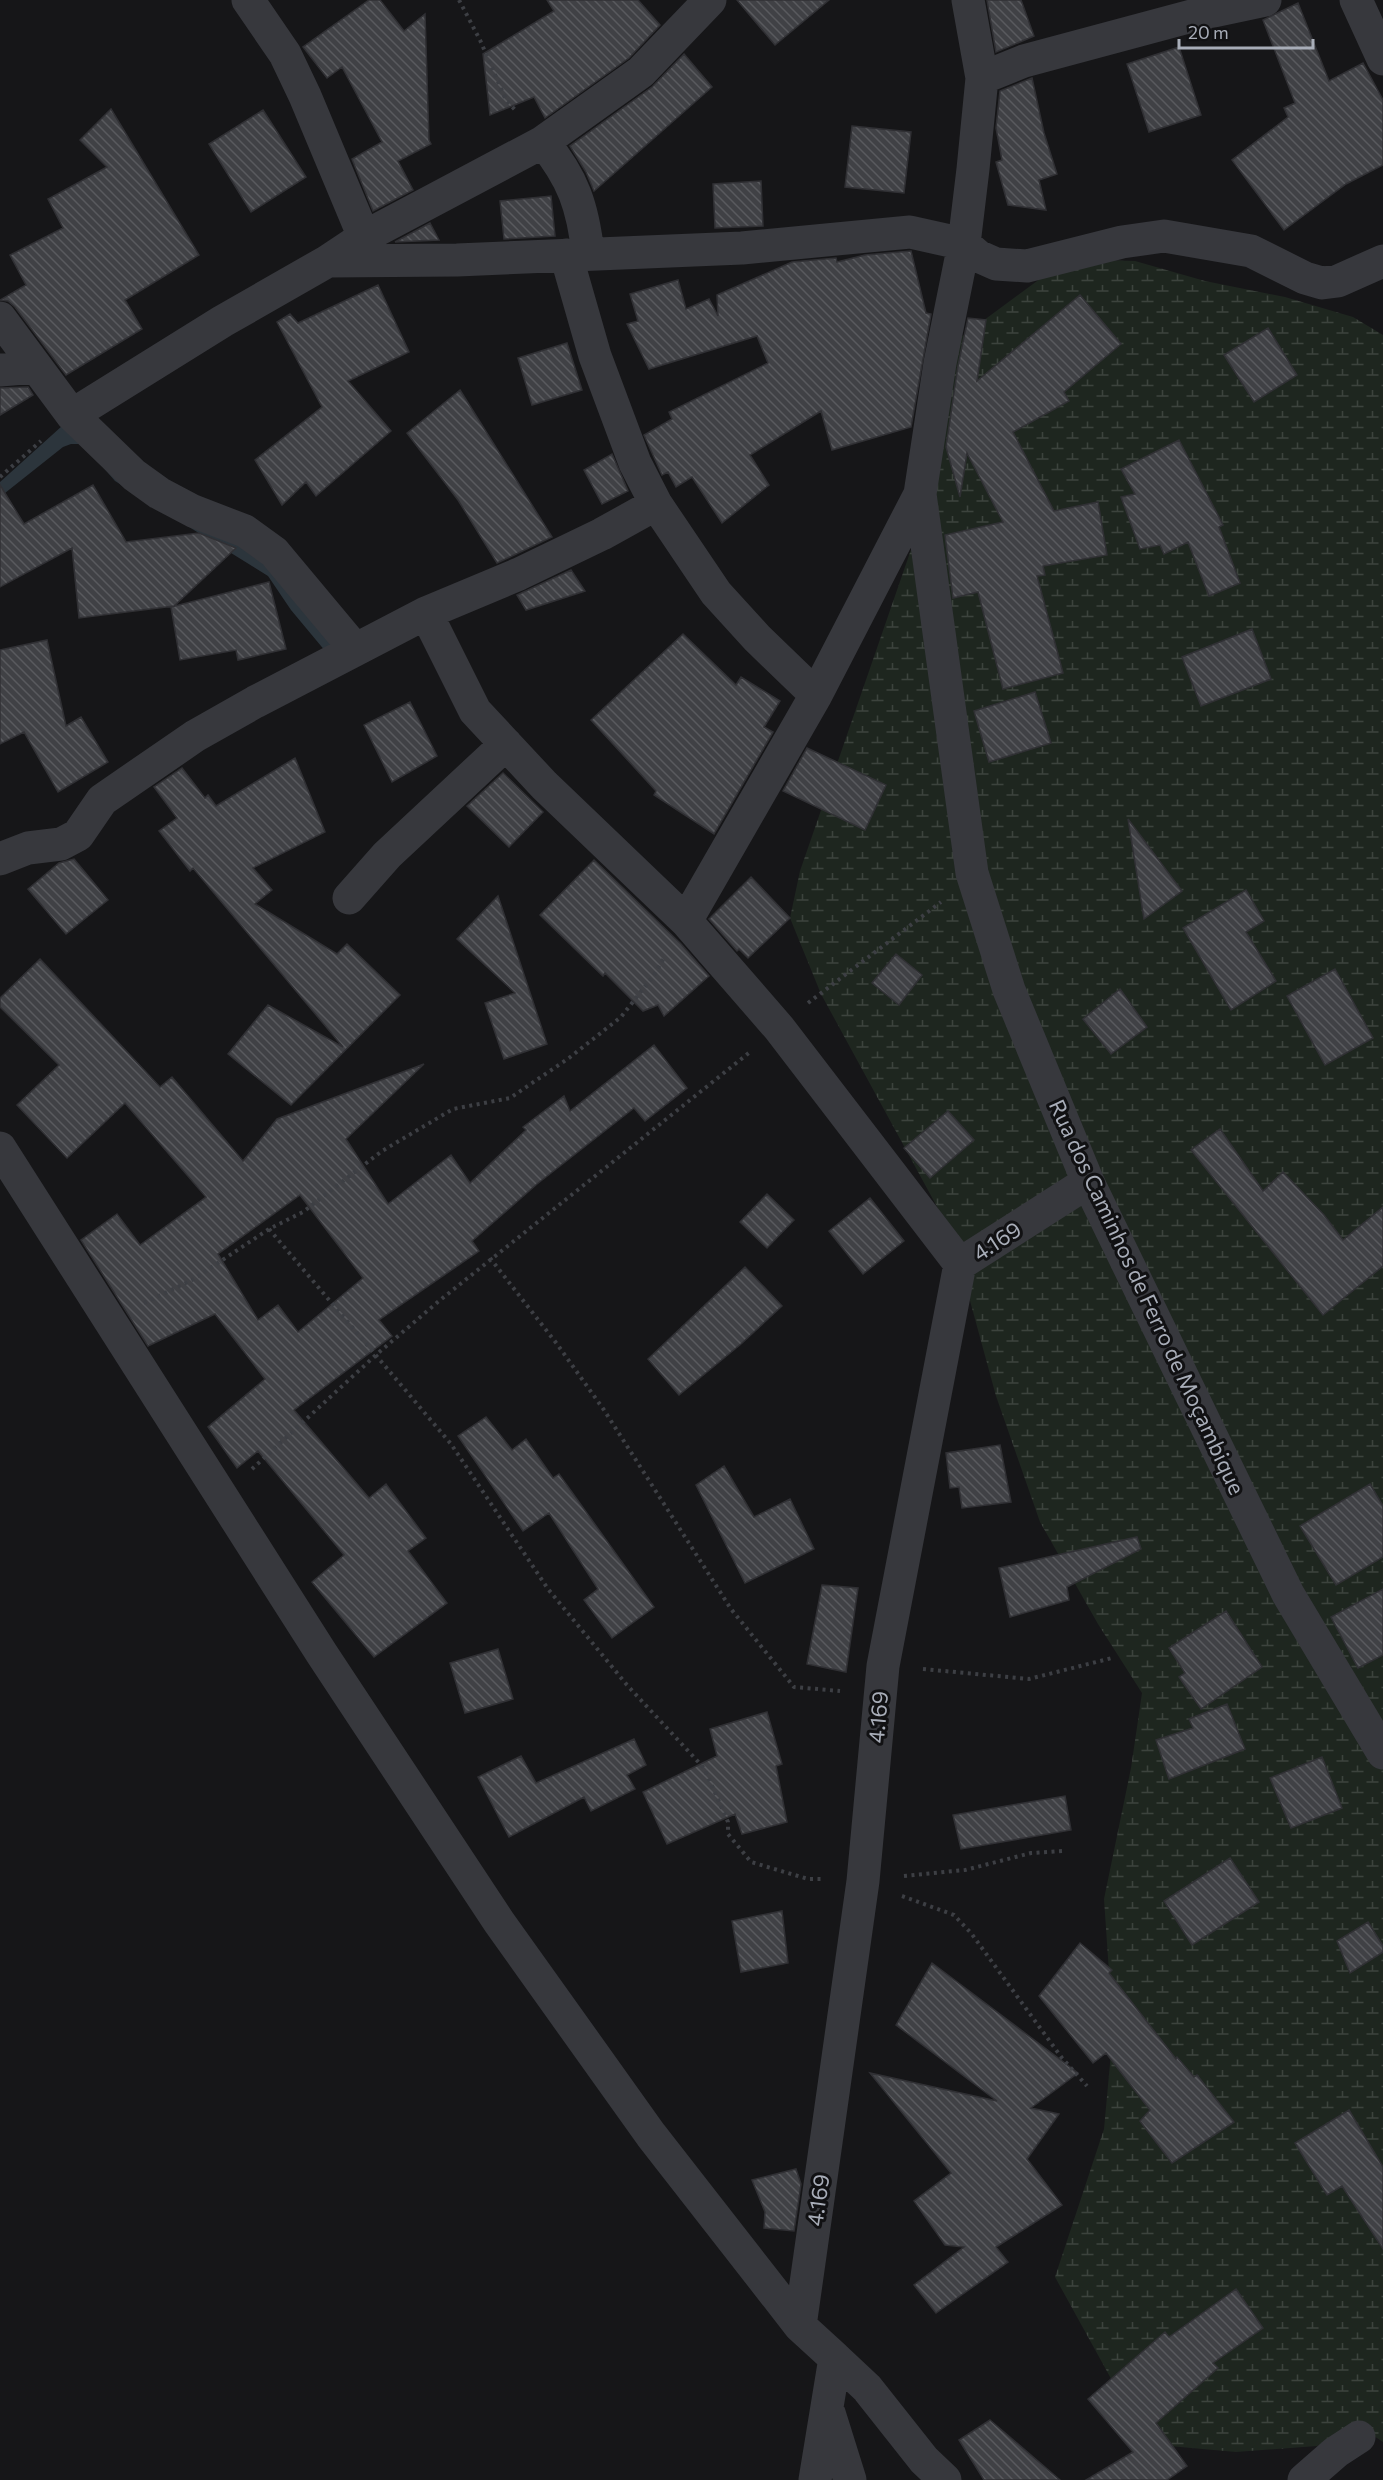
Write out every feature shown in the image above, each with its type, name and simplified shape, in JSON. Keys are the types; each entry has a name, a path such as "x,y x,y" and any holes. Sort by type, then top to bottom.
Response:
{"street":[{"path":"248,0 285,54 364,237"},
{"path":"72,415 364,237 543,142 641,72 710,0"},
{"name":"Rua dos Caminhos de Ferro de Moçambique","path":"968,0 982,78 964,244 940,363 920,494 972,873 1009,990 1088,1182 1288,1594 1383,1754"},
{"path":"982,78 1024,61 1199,14 1265,0"},
{"path":"1356,0 1383,59"},
{"path":"543,142 563,165 577,194 585,223 577,255 595,356 635,463 656,504 716,593 757,638 816,696"},
{"path":"328,261 457,260 742,248 910,232 964,244 978,256 996,264 1027,266 1122,242 1164,236 1251,251 1305,278 1322,283 1338,281 1383,261"},
{"path":"0,318 72,415 134,475 159,493 193,511 245,531 274,552 355,649"},
{"path":"0,370 36,367"},
{"path":"686,921 816,696 920,494"},
{"path":"0,859 28,848 61,844 78,835 102,800 195,736 426,613 519,574 602,534 656,504"},
{"path":"426,613 475,711 543,785 686,921 779,1028 960,1264"},
{"path":"349,898 387,855 506,744"},
{"path":"0,1148 322,1654 499,1922 651,2135 800,2325 867,2388 924,2460 945,2480"},
{"name":"4.169","path":"800,2325 863,1881 883,1666 960,1264 1088,1182"},
{"path":"815,2480 835,2358"},
{"path":"828,2409 850,2480"},
{"path":"1304,2480 1336,2452 1359,2437"}],"path":[{"path":"459,0 480,40 506,100 543,142"},
{"path":"0,477 72,415"},
{"path":"223,1496 377,1354 490,1258 953,893 972,873"},
{"path":"109,1320 194,1279 269,1229 303,1212 382,1150 453,1109 510,1098 569,1058 621,1017 654,975 686,921"},
{"path":"269,1229 452,1444 548,1589 627,1685 704,1768 728,1822 728,1834 751,1862 808,1879 863,1881 965,1870 1031,1853 1063,1851"},
{"path":"490,1258 557,1344 604,1410 731,1609 794,1687 856,1693 883,1666 1029,1679 1113,1658"},
{"path":"863,1881 954,1915 979,1943 1062,2058 1087,2086"}],"green space":[{"path":"1067,259 1135,261 1205,281 1285,297 1353,317 1383,335 1383,2442 1368,2432 1317,2446 1236,2452 1147,2444 1055,2277 1104,2129 1113,2031 1104,1899 1131,1768 1142,1693 1098,1624 1040,1522 996,1396 960,1264 941,1214 821,994 790,918 800,871 915,538 953,343"}],"shaded area":[{"path":"62,426 263,553 346,647 331,658 291,610 268,576 115,481 89,451 79,444 63,447 0,497 0,482"}],"building":[{"path":"369,0 380,0 404,31 425,14 429,140 431,144 398,161 413,190 373,211 352,159 382,142 342,67 327,78 303,47"},
{"path":"547,0 638,0 660,25 629,58 545,118 534,97 490,115 483,54 554,11"},
{"path":"737,0 829,0 775,45"},
{"path":"987,0 1021,0 1034,36 996,52"},
{"path":"1298,3 1329,81 1363,63 1383,100 1383,165 1346,184 1284,230 1232,160 1288,117 1284,108 1295,103 1263,20"},
{"path":"1179,47 1201,115 1149,132 1127,64"},
{"path":"684,54 712,87 594,191 586,172 570,146 652,87"},
{"path":"1032,78 1044,133 1057,174 1039,180 1046,210 1008,205 996,162 1002,160 996,128 1000,91"},
{"path":"111,109 199,255 125,300 142,329 66,375 15,307 8,301 0,300 26,285 10,255 63,228 48,199 107,167 80,140"},
{"path":"263,110 306,177 251,212 209,144"},
{"path":"852,126 911,132 904,193 845,187"},
{"path":"761,181 763,226 715,228 713,184"},
{"path":"551,196 555,236 504,239 500,201"},
{"path":"430,223 439,240 395,242"},
{"path":"911,251 926,313 931,314 911,427 832,450 821,411 750,455 769,485 722,523 692,477 676,487 668,472 662,475 644,435 672,419 669,412 768,363 757,336 649,369 627,324 638,321 630,294 678,280 686,309 709,299 718,316 717,295 792,262 836,258 837,262 865,255"},
{"path":"378,285 409,352 348,381 391,431 316,496 306,482 282,505 255,460 322,407 277,322 290,314 298,323"},
{"path":"1080,295 1121,344 1064,392 1069,401 1013,432 1054,511 1098,502 1107,555 1043,566 1045,575 1037,576 1063,673 1003,689 978,592 953,598 945,535 1003,522 967,453 960,497 946,447 958,366 968,318 986,320 977,381"},
{"path":"1268,328 1297,375 1254,402 1224,355"},
{"path":"567,343 582,390 532,405 518,358"},
{"path":"28,387 33,395 0,415 0,388"},
{"path":"460,390 552,537 497,563 458,500 407,433"},
{"path":"1179,440 1223,525 1219,527 1240,583 1209,596 1188,542 1164,554 1160,545 1140,549 1121,497 1135,494 1121,469"},
{"path":"612,454 628,491 602,504 584,470"},
{"path":"0,485 24,524 93,485 126,542 199,533 236,548 174,606 79,618 72,548 0,587"},
{"path":"571,570 585,591 526,610 517,595"},
{"path":"269,582 286,649 238,660 236,650 180,660 171,607"},
{"path":"1252,629 1271,679 1201,706 1182,657"},
{"path":"683,634 736,685 741,677 780,701 764,727 773,732 714,834 654,795 656,791 591,720"},
{"path":"47,640 66,726 81,717 108,762 58,792 24,732 0,744 0,650"},
{"path":"1035,692 1051,743 989,762 974,711"},
{"path":"410,702 437,756 392,782 364,725"},
{"path":"807,748 886,785 865,830 783,791"},
{"path":"295,758 325,832 253,868 272,890 255,904 337,954 347,944 400,995 291,1105 228,1054 268,1005 343,1047 193,868 190,871 159,831 177,818 154,787 182,768 205,798 208,795 216,806"},
{"path":"503,773 543,812 509,847 467,806"},
{"path":"1128,819 1182,891 1144,919"},
{"path":"74,859 108,900 66,934 28,889 59,863"},
{"path":"594,860 681,944 709,976 664,1016 658,1005 643,1011 605,973 603,976 540,915"},
{"path":"751,877 790,918 748,958 739,949 737,951 709,919"},
{"path":"1246,890 1264,921 1246,932 1276,981 1231,1010 1183,928"},
{"path":"498,896 547,1044 504,1059 485,1003 515,993 457,939"},
{"path":"896,954 922,975 899,1005 872,983"},
{"path":"40,959 160,1087 172,1077 243,1161 277,1119 424,1064 346,1139 388,1204 451,1155 470,1183 526,1130 523,1127 564,1096 570,1111 654,1045 687,1088 645,1121 634,1108 537,1184 472,1241 479,1251 379,1320 392,1336 294,1410 369,1498 386,1484 426,1538 408,1551 447,1603 374,1657 312,1582 344,1555 258,1451 237,1468 208,1427 265,1379 215,1314 148,1346 81,1240 117,1214 140,1245 206,1197 125,1103 67,1158 17,1105 59,1065 0,1007 0,998","holes":["300,1195 363,1278 298,1332 278,1305 258,1320 218,1254"]},
{"path":"1335,969 1373,1038 1325,1065 1287,996"},
{"path":"1120,989 1147,1027 1111,1054 1083,1019"},
{"path":"948,1111 974,1140 930,1178 904,1148"},
{"path":"1220,1129 1263,1191 1283,1172 1324,1215 1343,1240 1383,1207 1383,1266 1323,1315 1191,1150"},
{"path":"767,1194 794,1220 767,1248 740,1222"},
{"path":"870,1198 904,1241 863,1274 829,1231"},
{"path":"745,1267 782,1306 741,1344 679,1395 648,1359"},
{"path":"486,1417 512,1450 526,1439 553,1478 559,1474 654,1607 612,1638 584,1600 598,1589 549,1513 523,1531 458,1436"},
{"path":"1000,1445 1011,1502 962,1508 959,1487 950,1488 946,1453"},
{"path":"724,1466 754,1517 790,1499 814,1549 745,1583 696,1485"},
{"path":"1370,1484 1383,1506 1383,1557 1336,1585 1300,1526"},
{"path":"1137,1537 1141,1549 1067,1587 1069,1600 1010,1617 999,1568"},
{"path":"822,1585 858,1588 846,1672 807,1664"},
{"path":"1383,1589 1383,1655 1358,1668 1331,1617"},
{"path":"1226,1611 1262,1667 1201,1709 1179,1677 1185,1673 1169,1648"},
{"path":"498,1649 513,1699 465,1713 450,1663"},
{"path":"1227,1704 1245,1749 1169,1779 1156,1740 1193,1728 1189,1719"},
{"path":"767,1712 782,1764 776,1766 787,1822 742,1834 735,1814 667,1844 643,1792 717,1756 710,1729"},
{"path":"634,1739 646,1765 627,1775 635,1789 591,1811 584,1797 509,1837 478,1777 521,1756 536,1783"},
{"path":"1322,1757 1342,1808 1291,1828 1270,1778"},
{"path":"1065,1796 1071,1830 961,1849 953,1815"},
{"path":"1230,1858 1259,1902 1192,1945 1164,1901"},
{"path":"782,1911 788,1963 741,1972 732,1921"},
{"path":"1368,1922 1383,1946 1383,1952 1350,1973 1337,1941"},
{"path":"1080,1943 1112,1970 1109,1973 1176,2059 1177,2057 1194,2077 1197,2075 1234,2122 1172,2163 1140,2121 1150,2110 1106,2053 1093,2063 1039,1996"},
{"path":"932,1963 1078,2073 1031,2108 1059,2114 1027,2159 1062,2205 996,2247 1008,2262 936,2313 914,2285 964,2247 945,2245 914,2201 951,2173 870,2073 997,2101 896,2025"},
{"path":"1349,2110 1383,2167 1383,2249 1342,2186 1327,2195 1295,2143"},
{"path":"796,2169 801,2184 794,2231 764,2228 765,2212 752,2180"},
{"path":"1236,2289 1263,2328 1213,2363 1218,2368 1156,2423 1187,2466 1167,2480 1086,2480 1133,2452 1088,2399 1165,2332 1169,2337"},
{"path":"990,2420 1060,2480 984,2480 959,2440"}]}
